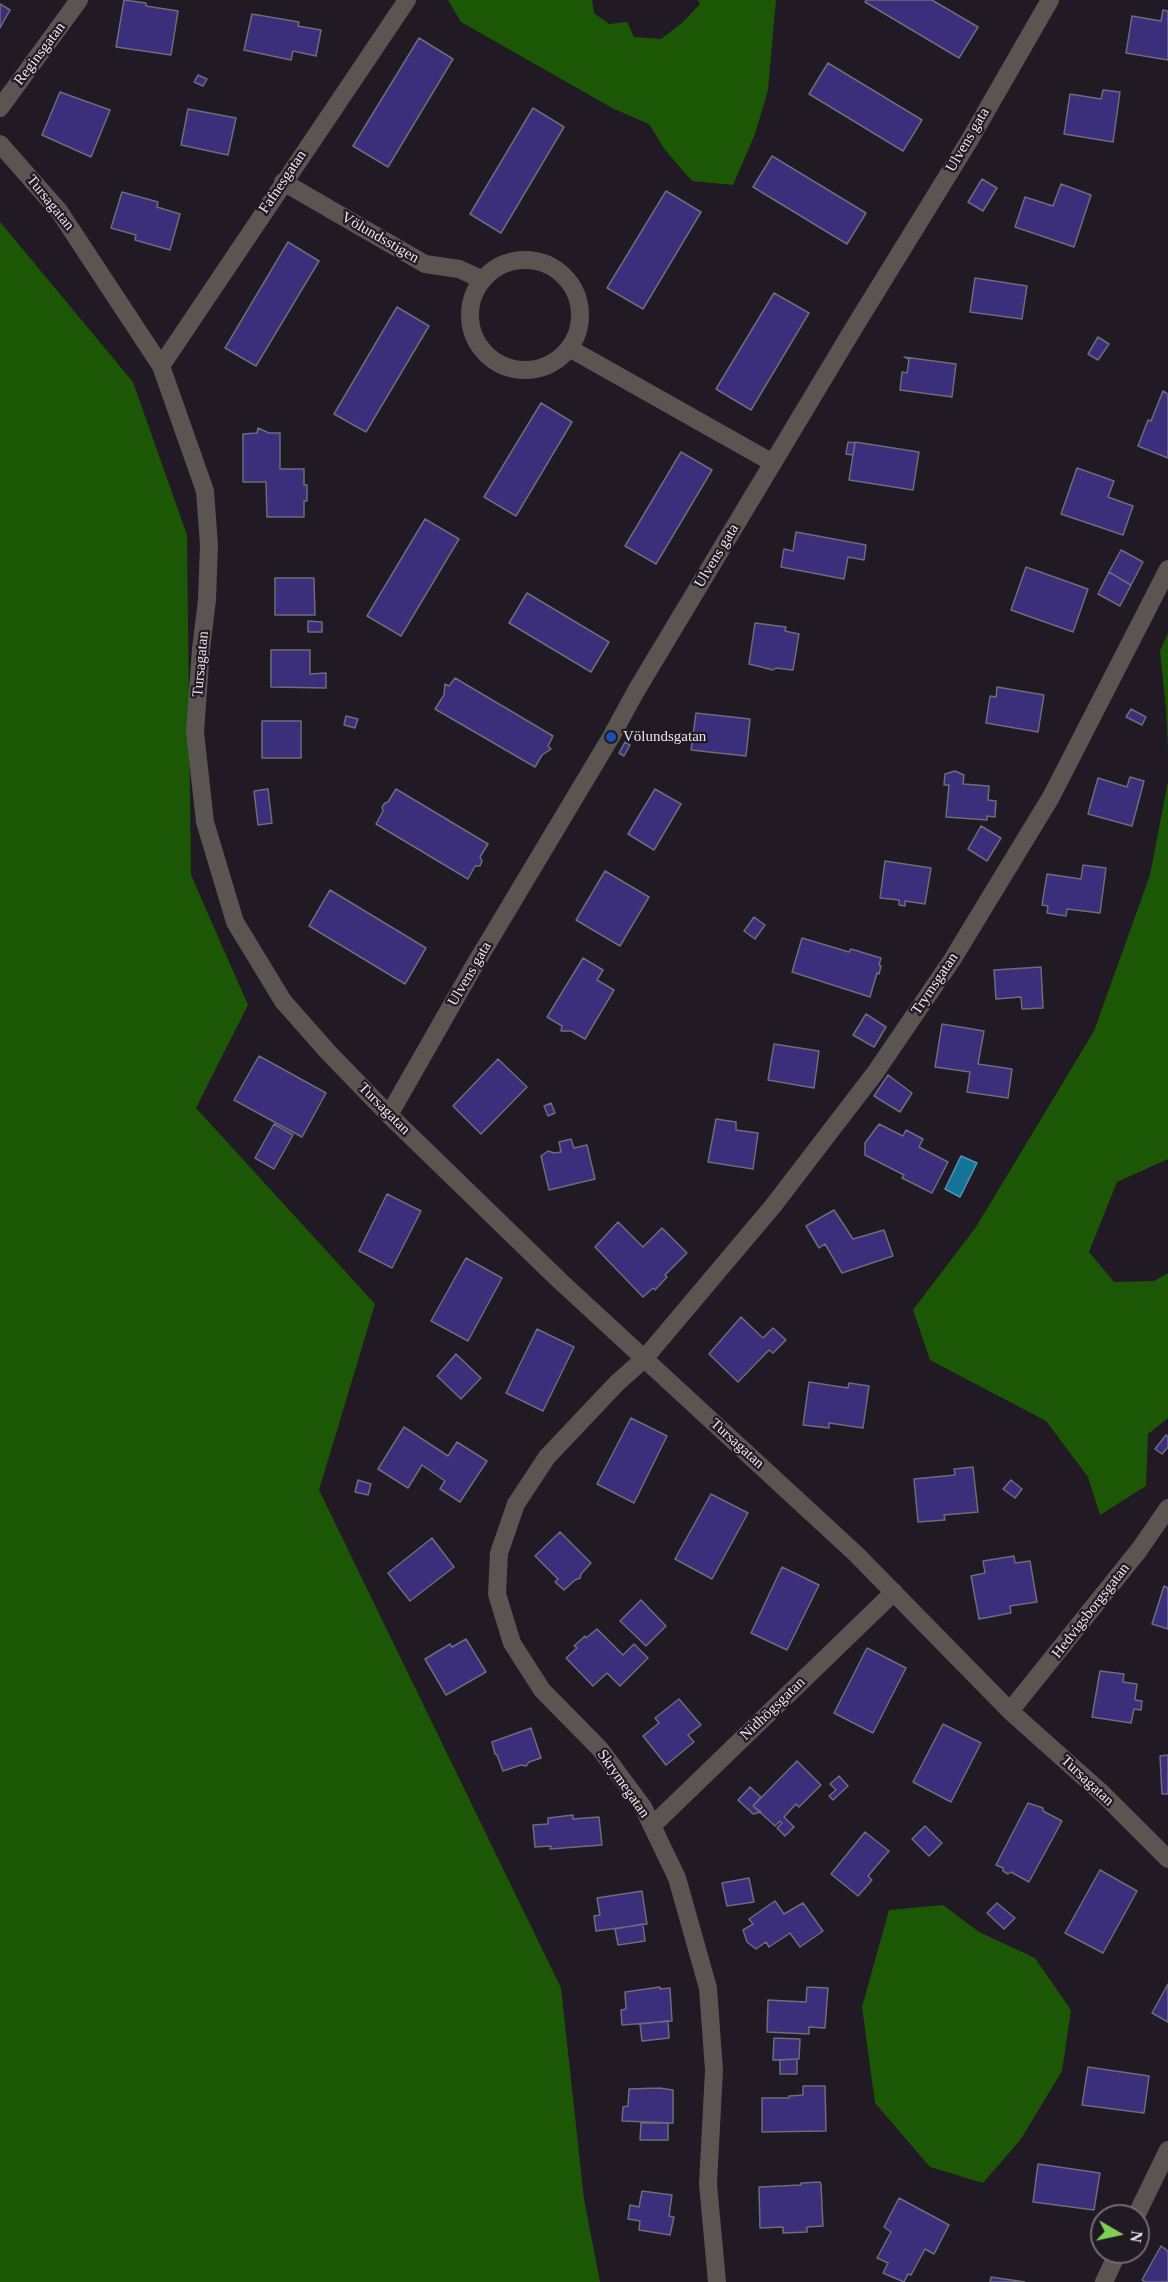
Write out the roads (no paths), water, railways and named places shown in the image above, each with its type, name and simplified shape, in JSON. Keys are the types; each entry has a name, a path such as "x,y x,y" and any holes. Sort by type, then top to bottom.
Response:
{"street":[{"name":"Reginsgatan","path":"0,108 79,0"},
{"name":"Fafnesgatan","path":"161,366 407,0"},
{"name":"Ulvens gata","path":"389,1115 636,691 969,141 1050,0"},
{"name":"Tursagatan","path":"0,144 59,211 161,366 205,492 209,545 207,600 195,732 205,822 235,922 283,1001 389,1115 559,1280 894,1592 1010,1711 1104,1795 1168,1860"},
{"name":"Völundsstigen","path":"283,182 425,264 459,269 483,280"},
{"path":"527,260 546,264 565,277 575,293 580,311 578,330 569,348 557,360 539,368 520,370 502,365 483,351 474,334 470,315 473,297 483,280 491,271 508,262 527,260"},
{"path":"569,348 773,463"},
{"name":"Trymsgatan","path":"644,1359 773,1206 875,1073 952,960 1051,797 1168,569"},
{"name":"Skrymegatan","path":"644,1359 617,1383 547,1457 516,1504 499,1553 497,1594 512,1643 543,1690 600,1749 643,1807 677,1878 708,1988 714,2070 708,2184 717,2282"},
{"name":"Hedvigsborgsgatan","path":"1010,1711 1139,1550 1168,1508"},
{"name":"Nidhögsgatan","path":"652,1826 894,1592"},
{"path":"1142,2204 1168,2150"},
{"path":"1104,2282 1112,2264"}],"water":[{"path":"961,1156 977,1163 960,1197 945,1189"}],"place":[{"name":"Völundsgatan","path":"611,737"}]}
